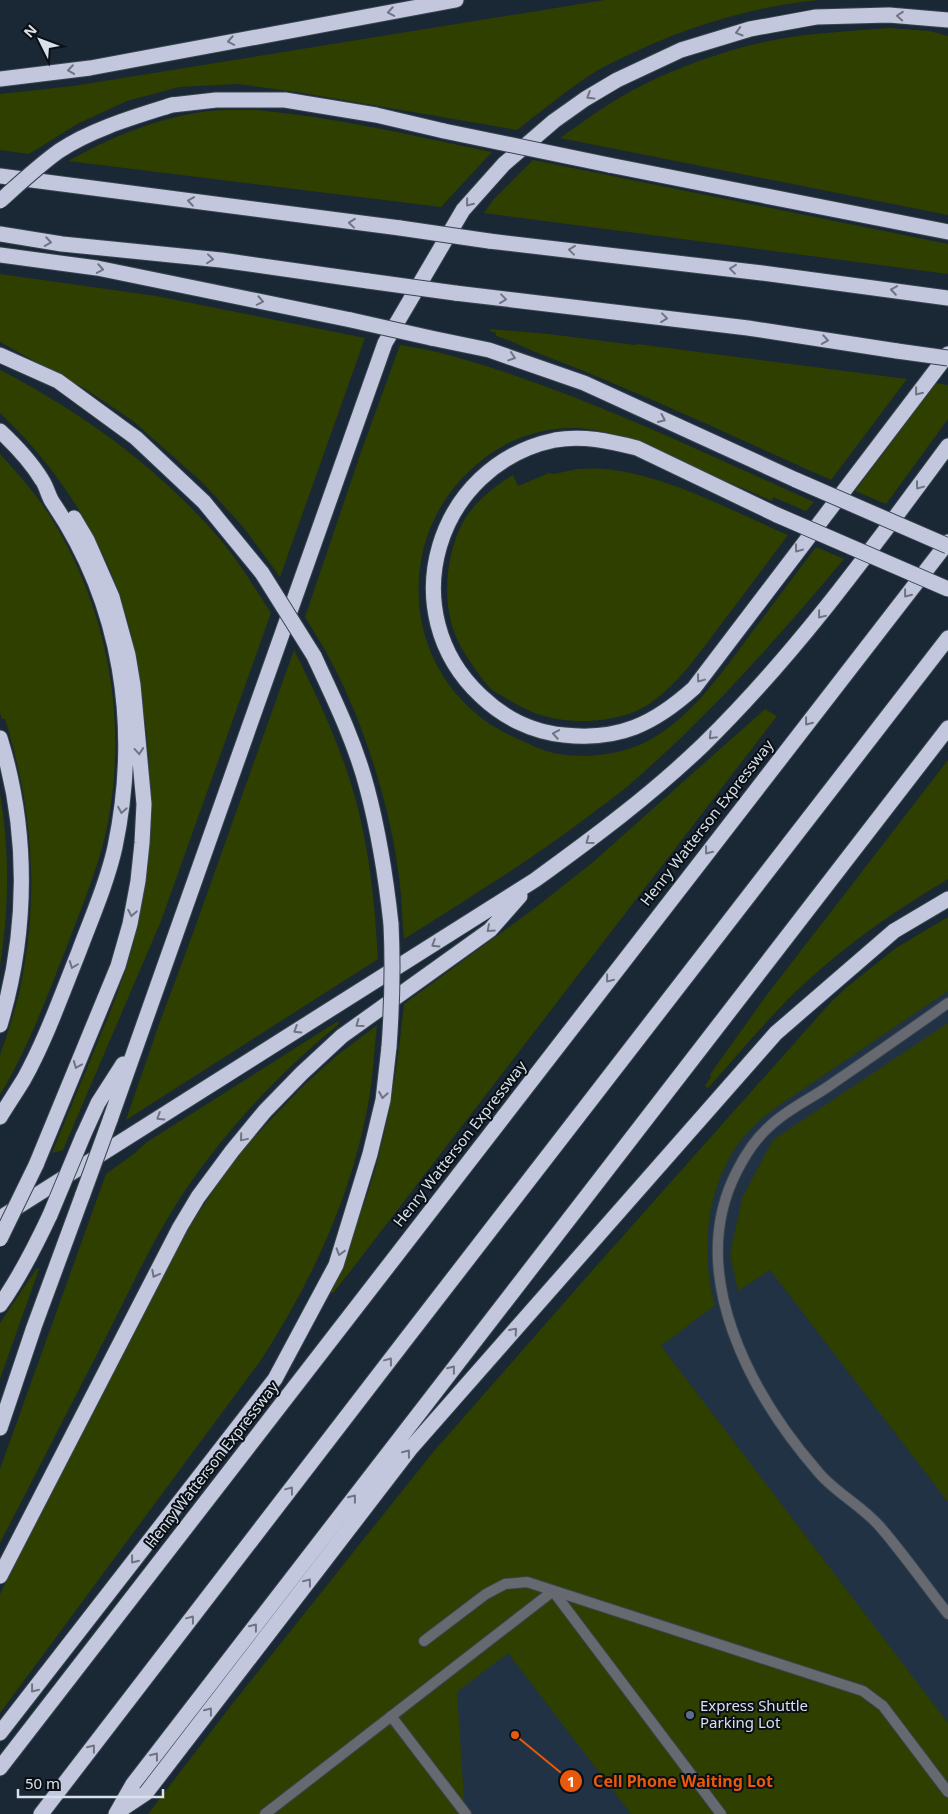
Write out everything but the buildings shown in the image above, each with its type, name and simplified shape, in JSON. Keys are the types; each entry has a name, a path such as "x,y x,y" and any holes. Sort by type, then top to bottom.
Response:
{"highway":[{"path":"0,79 90,68 456,0"},
{"path":"0,1428 34,1327 110,1120 385,343 463,210 504,164 554,121 616,80 681,50 750,29 816,17 889,15 948,20"},
{"path":"0,201 31,173 60,151 100,130 136,116 172,105 216,100 285,100 376,115 609,166 948,232"},
{"path":"0,176 489,241 762,273 945,298"},
{"path":"0,234 62,244 221,260 455,293 748,328 948,358"},
{"path":"0,255 97,268 489,350 584,383 796,480 948,546"},
{"path":"948,354 694,688 661,715 643,725 604,736 581,737 556,735 535,729 503,714 473,689 458,668 440,634 434,602 434,570 440,539 465,494 476,482 504,459 520,451 556,440 573,438 592,438 636,448 777,515 948,589"},
{"path":"0,355 58,381 136,438 204,502 262,573 314,656 346,728 367,786 380,840 391,924 392,977 389,1047 383,1100 370,1154 336,1265 275,1379 0,1733"},
{"path":"0,431 43,481 56,489 72,513 90,547 112,597 128,655 133,685 144,804 138,882 130,924 118,966 36,1165 0,1239"},
{"path":"0,1218 535,880 620,818 702,746 752,695 827,608 948,446"},
{"path":"0,1117 24,1077 48,1029 101,892 115,849 126,781 127,727 115,646 104,607 89,569 70,531 48,496 43,481"},
{"name":"Henry Watterson Expressway","path":"0,1768 948,542"},
{"path":"41,1814 396,1350 948,638"},
{"path":"117,1812 139,1776 948,728"},
{"path":"0,738 18,822 22,862 22,896 18,938 12,976 0,1025"},
{"path":"0,1576 180,1226 198,1197 232,1151 265,1111 302,1072 342,1036 490,930 535,880"},
{"path":"117,1812 146,1793 411,1448 776,1034 894,931 948,899"},
{"path":"0,1305 11,1290 32,1253 98,1103 136,1044"}],"lane":[{"path":"948,1004 770,1125 743,1159 731,1183 721,1210 717,1244 721,1290 748,1369 763,1398 782,1427 820,1475 865,1511 882,1528 948,1614"},
{"path":"424,1641 486,1594 504,1584 527,1582 863,1691 883,1706 948,1792"},
{"path":"265,1814 552,1590"},
{"path":"552,1590 721,1814"},
{"path":"391,1716 466,1814"}],"shaded area":[{"path":"948,964 948,1814 182,1814 773,1079"}],"green space":[{"path":"605,0 820,0 751,11 684,31 662,40 619,59 591,75 517,130 297,92 238,84 179,87 127,101 79,123 29,154 0,150 0,94 73,86"},
{"path":"889,28 930,31 948,36 948,215 560,138 626,94 646,83 713,56 783,38"},
{"path":"256,110 345,122 492,152 441,207 68,161 114,138 178,116 210,111"},
{"path":"533,160 948,244 948,274 484,213 494,199"},
{"path":"0,274 156,296 365,338 280,577 244,528 203,483 133,421 87,390 0,342"},
{"path":"490,329 637,344 907,379 831,480 655,401 496,336 496,333 490,331"},
{"path":"400,345 452,356 545,386 636,422 814,502 806,511 773,497 772,501 655,449 624,437 592,430 562,428 535,433 509,443 486,457 451,492 433,522 422,554 418,588 422,622 432,654 449,684 479,716 513,737 546,751 583,756 609,754 644,743 676,722 703,695 816,547 844,559 793,619 714,705 628,786 542,850 404,939 401,892 396,857 376,771 344,688 326,651 305,617 361,452"},
{"path":"0,370 62,405 92,425 121,446 175,492 224,544 271,613 161,921 63,1150 52,1153 120,987 139,921 150,839 149,757 142,695 132,638 112,575 98,545 65,488 45,462 0,413"},
{"path":"936,383 948,385 948,419 886,504 855,491"},
{"path":"0,454 34,493 52,519 72,555 88,592 109,670 114,710 115,751 113,792 106,832 93,875 36,1022 0,1095 0,1057 22,981 28,941 31,877 30,845 21,782 5,719 2,719 0,713"},
{"path":"577,469 604,469 651,478 698,495 788,535 699,653 670,687 652,702 638,710 613,718 588,721 555,719 535,713 515,704 492,689 473,665 458,641 449,613 447,598 449,567 456,537 466,517 478,503 499,484 513,475 518,486 549,473 554,474"},
{"path":"294,650 329,724 344,762 356,801 365,840 371,880 378,959 126,1120 158,1027"},
{"path":"765,709 777,716 349,1273 333,1293 329,1291 353,1233 380,1152 393,1089 404,1004 535,908 592,863"},
{"path":"948,760 948,879 874,927 823,967 780,1007 708,1088 705,1086 711,1077 711,1073 766,996"},
{"path":"0,794 7,858 7,902 0,967"},
{"path":"948,917 948,991 775,1108 751,1129 735,1148 722,1172 711,1210 708,1229 708,1268 715,1305 661,1346 948,1723 948,1814 631,1814 508,1653 457,1692 465,1814 148,1814 233,1703 434,1451 831,1002 896,948"},
{"path":"338,1021 339,1024 276,1081 238,1122 186,1189 144,1261 0,1543 0,1469 106,1174 147,1142"},
{"path":"948,1023 948,1502 770,1270 738,1291 730,1254 742,1198 773,1140"},
{"path":"377,1025 368,1105 361,1139 340,1205 313,1269 297,1300 261,1360 0,1713 0,1594 156,1287 189,1228 216,1186 246,1146 300,1089 335,1057"},
{"path":"37,1268 39,1269 0,1379 0,1323"}],"place":[{"name":"Express Shuttle Parking Lot","path":"690,1715"},
{"name":"Cell Phone Waiting Lot","path":"515,1735"}]}
